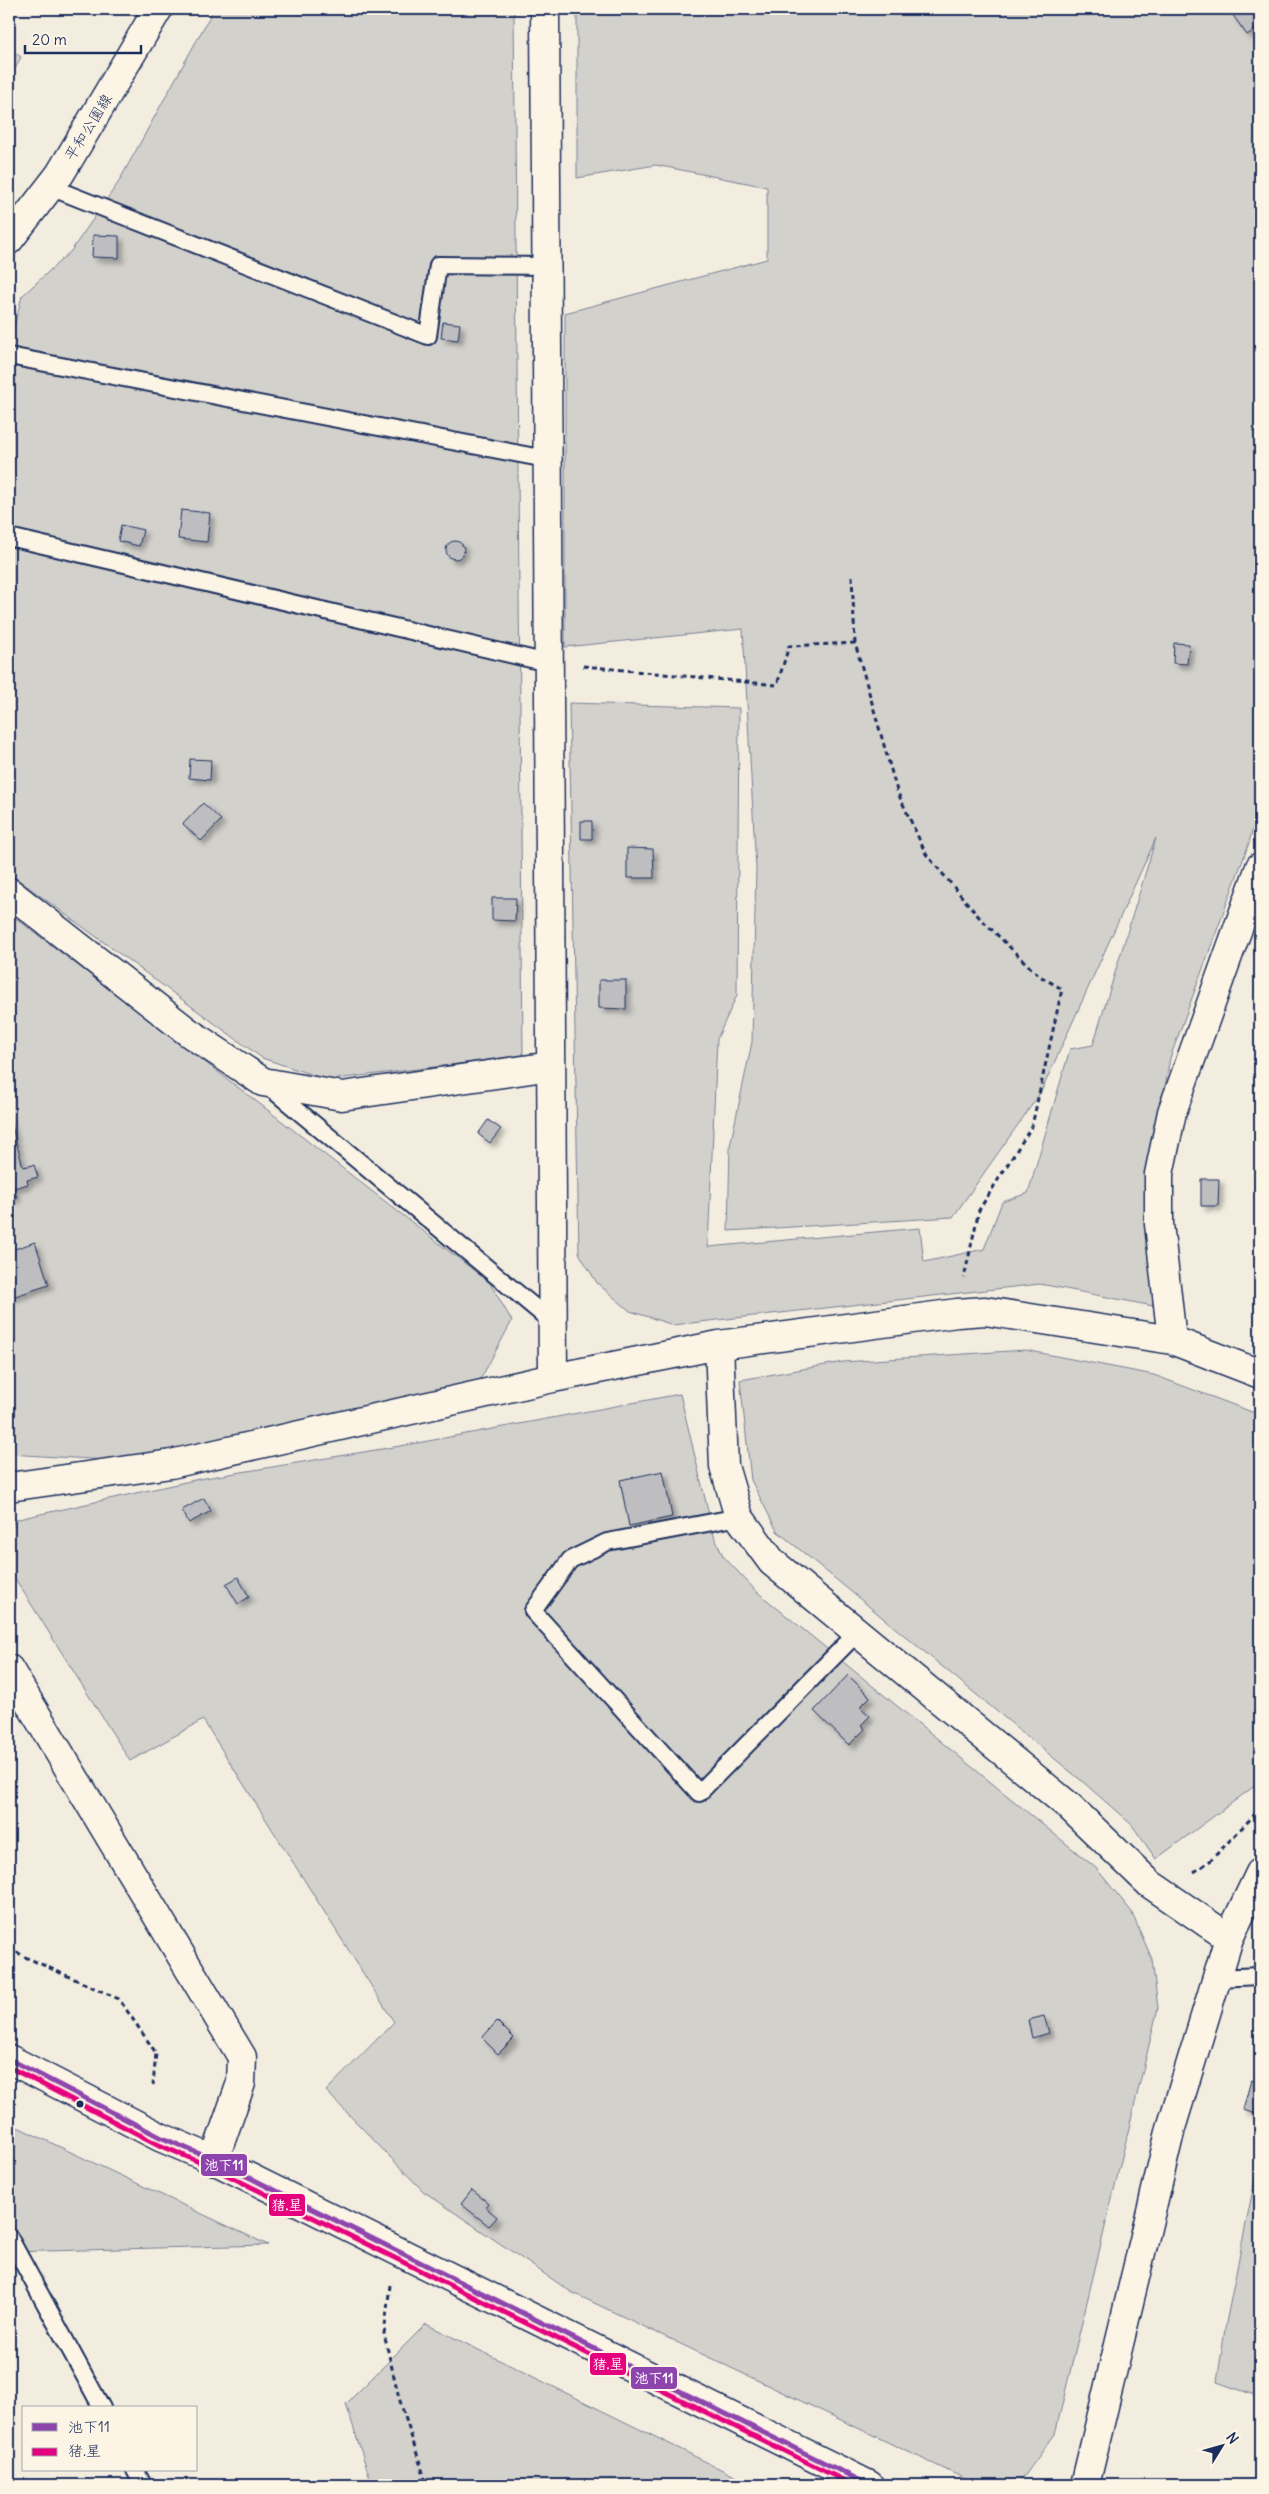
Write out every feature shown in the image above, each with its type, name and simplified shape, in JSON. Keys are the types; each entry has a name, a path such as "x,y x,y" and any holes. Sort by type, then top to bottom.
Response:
{"street":[{"name":"平和公園線","path":"9,240 50,187 100,109 158,9"},
{"path":"545,9 552,1378"},
{"path":"1172,1340 1159,1224 1159,1174 1172,1112 1260,867"},
{"path":"9,892 188,1032 263,1082 342,1096 551,1066"},
{"path":"9,1487 171,1464 552,1378 719,1345 957,1313 986,1311 1172,1340 1260,1374"},
{"path":"719,1345 724,1466 738,1517 772,1562 1070,1807 1150,1884 1228,1938"},
{"path":"9,1669 242,2057 240,2083 214,2160"},
{"path":"1085,2485 1171,2128 1228,1938 1260,1873"},
{"path":"9,2059 160,2137 214,2160 869,2485"}],"lane":[{"path":"50,187 428,336 438,264 545,266"},
{"path":"9,356 546,459"},
{"path":"9,537 548,663"},
{"path":"263,1082 552,1322"},
{"path":"738,1517 606,1542 570,1560 534,1611 699,1792 857,1632"},
{"path":"1217,1978 1260,1976"},
{"path":"9,2236 101,2406"},
{"path":"136,2472 143,2485"}],"path":[{"path":"852,576 856,643 897,791 926,854 979,917 1038,975 1062,989 1032,1126 979,1210 957,1313"},
{"path":"548,663 777,685 789,646 856,643"},
{"path":"1190,1876 1210,1861 1260,1809"},
{"path":"9,1947 23,1956 119,2000 156,2053 153,2085"},
{"path":"401,2253 390,2281 384,2334 399,2398 427,2485"}],"shaded area":[{"path":"214,9 514,9 523,1056 328,1080 262,1058 9,873 9,346 22,296 71,251 118,183"},
{"path":"577,9 1260,9 1260,801 1249,843 1170,1058 1151,1167 1153,1306 1040,1284 673,1325 630,1311 597,1283 579,1253 569,703 739,708 737,995 717,1039 708,1247 920,1228 924,1262 984,1249 1002,1202 1028,1193 1070,1049 1093,1045 1156,838 1041,1092 953,1217 728,1231 730,1146 752,1042 756,869 743,629 565,647 565,313 767,259 767,187 656,165 577,178"},
{"path":"9,48 21,57 9,81"},
{"path":"9,913 256,1101 490,1283 512,1321 480,1380 171,1464 9,1454"},
{"path":"1025,1350 1154,1375 1260,1415 1260,1782 1156,1859 1132,1825 1083,1782 777,1531 751,1480 740,1380 843,1362"},
{"path":"680,1394 714,1536 723,1556 756,1591 1096,1868 1131,1911 1152,1959 1158,2008 1055,2434 1018,2485 978,2485 571,2292 423,2191 326,2091 394,2022 203,1720 130,1761 9,1569 9,1538 14,1520 199,1479 412,1444"},
{"path":"9,2123 268,2245 9,2252"},
{"path":"1260,2154 1260,2397 1217,2382 1226,2323"},
{"path":"426,2324 753,2485 372,2485 346,2404"}],"building":[{"path":"1239,9 1260,9 1260,26 1247,35 1232,14"},
{"path":"93,235 119,236 119,258 92,257"},
{"path":"443,322 460,324 458,340 441,338"},
{"path":"181,510 210,513 207,542 178,539"},
{"path":"121,525 143,530 139,546 118,541"},
{"path":"455,541 461,544 464,550 461,556 455,559 449,556 446,550 449,544"},
{"path":"1174,643 1189,644 1187,664 1173,663"},
{"path":"190,759 211,760 210,780 189,778"},
{"path":"203,803 221,820 201,841 183,824"},
{"path":"581,821 592,821 592,839 581,839"},
{"path":"627,848 653,849 654,878 627,878"},
{"path":"492,898 516,898 515,921 492,920"},
{"path":"599,980 626,980 626,1009 599,1008"},
{"path":"9,1116 23,1167 34,1165 38,1177 27,1180 28,1184 14,1188 17,1197 9,1200"},
{"path":"488,1120 501,1129 490,1143 478,1134"},
{"path":"1201,1179 1219,1179 1218,1206 1201,1206"},
{"path":"35,1242 49,1285 9,1298 9,1251"},
{"path":"663,1471 672,1517 629,1526 620,1480"},
{"path":"204,1498 211,1511 189,1523 182,1510"},
{"path":"238,1577 249,1597 238,1604 226,1584"},
{"path":"848,1675 870,1697 860,1707 870,1716 861,1725 865,1729 849,1745 814,1711"},
{"path":"1044,2016 1049,2033 1032,2038 1028,2020"},
{"path":"497,2021 514,2038 498,2054 482,2038"},
{"path":"1251,2080 1260,2083 1260,2115 1243,2110"},
{"path":"472,2190 488,2203 485,2207 497,2217 489,2226 461,2204"}],"transit line":[{"name":"池下11","path":"9,2059 160,2137 214,2160 869,2485"},
{"name":"猪.星","path":"9,2067 157,2144 211,2167 853,2485"}]}
